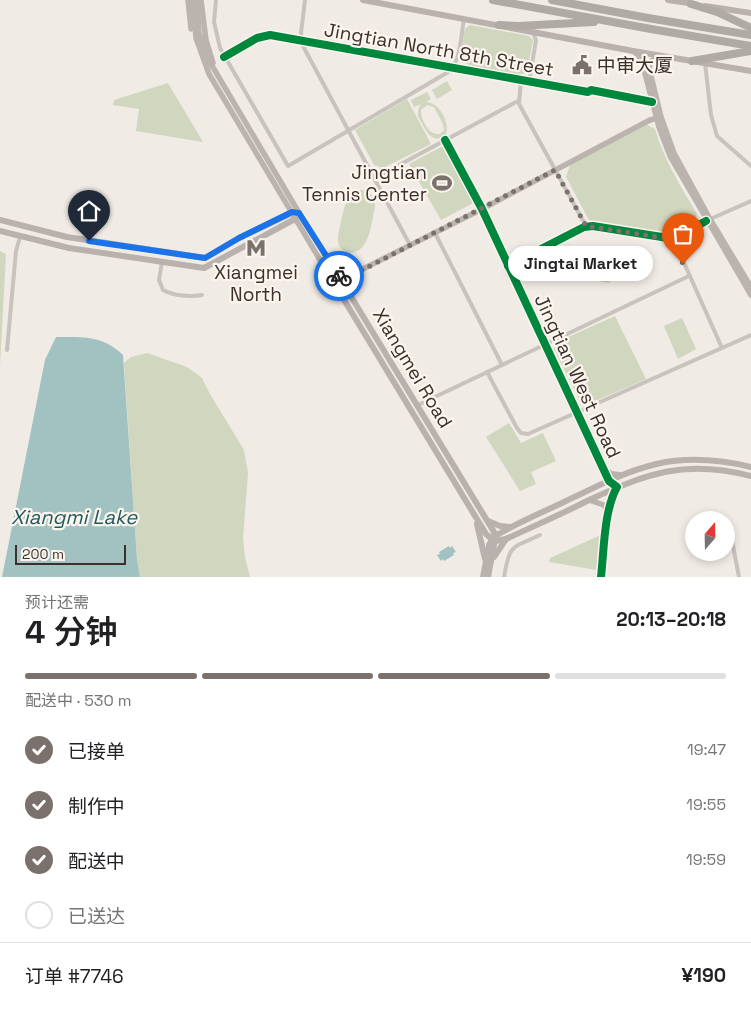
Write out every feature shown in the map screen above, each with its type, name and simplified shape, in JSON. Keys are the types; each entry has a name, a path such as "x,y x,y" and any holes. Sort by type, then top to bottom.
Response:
{"highway":[{"path":"494,0 751,46"},
{"path":"552,0 648,18 751,34"},
{"path":"691,4 717,12 751,28"},
{"path":"499,24 518,26 606,21"},
{"path":"692,61 751,51"}],"main road":[{"path":"188,0 194,46 202,65 212,73"},
{"name":"Xiangmei Road","path":"193,0 194,27 212,73 373,348 486,534 494,539"},
{"name":"Xiangmei Road","path":"197,0 200,43"},
{"path":"201,0 212,73"},
{"path":"363,0 499,24 531,32 633,51 751,71"},
{"path":"671,0 751,13"},
{"path":"633,51 642,62 652,102 659,117"},
{"path":"661,56 651,61 649,68 664,141 674,164 751,287"},
{"path":"334,283 659,117"},
{"name":"Jingtian West Road","path":"482,209 609,481 618,487"},
{"path":"0,220 67,238 205,258 239,238 295,215"},
{"path":"0,231 79,250 204,268 295,215"},
{"name":"Xiangmei Road","path":"295,215 342,280 485,518 494,539"},
{"path":"708,220 751,296"},
{"path":"329,275 342,280"},
{"path":"373,348 373,342 376,340 380,342"},
{"path":"483,577 494,539 516,526 623,474 654,464 692,458 721,460 751,467"},
{"path":"598,486 602,479 604,468 612,474 623,474"},
{"path":"494,539 506,539 647,475 680,469 719,469 751,476"},
{"path":"600,577 608,516 618,487"},
{"path":"589,500 604,505 608,509 608,516"},
{"path":"474,514 482,542 485,568"},
{"path":"541,514 540,517 544,521"},
{"path":"485,518 500,526 516,526"},
{"path":"488,577 494,539"},
{"path":"491,563 497,550 506,539"}],"street":[{"path":"216,0 215,30 220,48 288,166 454,68 464,19"},
{"path":"305,0 301,40 306,53 410,245"},
{"path":"529,82 536,40 535,35 531,32"},
{"name":"Jingtian North 8th Street","path":"224,57 262,36 270,35 529,82 588,92 591,90 652,102"},
{"path":"705,63 715,133 719,139 740,154 751,166"},
{"path":"521,80 518,101 586,226"},
{"path":"375,178 518,101"},
{"name":"Jingtian West Road","path":"445,140 482,209"},
{"path":"508,266 586,226 673,238 751,201"},
{"path":"436,232 503,364"},
{"path":"7,350 15,256 20,237"},
{"path":"673,238 722,348"},
{"path":"162,262 159,280 164,290 180,294 202,295"},
{"path":"418,405 689,276"},
{"path":"487,372 518,428 523,434 528,434 751,335"},
{"path":"504,577 508,555 511,550 540,536"},
{"path":"735,556 739,577"}],"green space":[{"path":"470,25 529,36 533,40 527,72 518,76 466,64 460,57 465,29"},
{"path":"447,81 452,90 437,99 432,90"},
{"path":"168,83 203,142 136,131 139,109 113,105 114,100"},
{"path":"427,92 431,99 426,102 435,105 445,119 446,134 438,138 432,137 418,116 418,109 421,104 414,107 411,100","holes":["427,105 434,107 443,124 444,130 440,134 429,130 421,114 421,110"]},
{"path":"407,99 431,144 383,168 374,165 355,130"},
{"path":"647,125 655,129 668,162 697,214 695,222 671,234 589,220 566,177 570,165"},
{"name":"Jingtian Tennis Center","path":"443,146 475,202 441,220 409,164"},
{"path":"359,190 366,191 372,195 375,207 366,242 362,248 350,253 340,247 338,236 346,203"},
{"path":"0,251 6,254 0,366"},
{"path":"568,255 613,262 610,283 565,276"},
{"path":"615,316 646,379 586,405 581,403 554,349 555,343"},
{"path":"682,318 696,349 678,359 664,326"},
{"path":"147,353 187,367 202,378 244,450 248,473 243,539 250,577 140,577 137,559 124,363 131,357"},
{"path":"509,423 521,443 543,433 556,461 531,472 536,484 520,491 486,437"},
{"path":"601,535 596,570 549,562 550,558"}],"water":[{"name":"Xiangmi Lake","path":"56,337 92,338 108,344 123,355 137,559 140,577 2,577 45,360"},
{"path":"449,546 450,548 452,546 456,552 444,561 443,559 441,561 437,555"}],"cycle path":[{"path":"224,57 257,38 270,35 652,102"},
{"path":"445,140 482,209 609,481 617,487 607,518 601,577"},
{"path":"508,266 584,227 593,226 668,238 677,237 706,221"}],"way so far":[{"path":"339,276 342,280 349,277 555,170 586,226 673,238 683,264"}],"place":[{"name":"中审大厦","path":"582,65"},
{"name":"Jingtian Tennis Center","path":"442,183"},
{"name":"Xiangmei North","path":"256,248"},
{"name":"Jingtai Market","path":"683,264"}],"route":[{"path":"89,241 205,258 239,238 292,212 299,213 339,276"}]}
